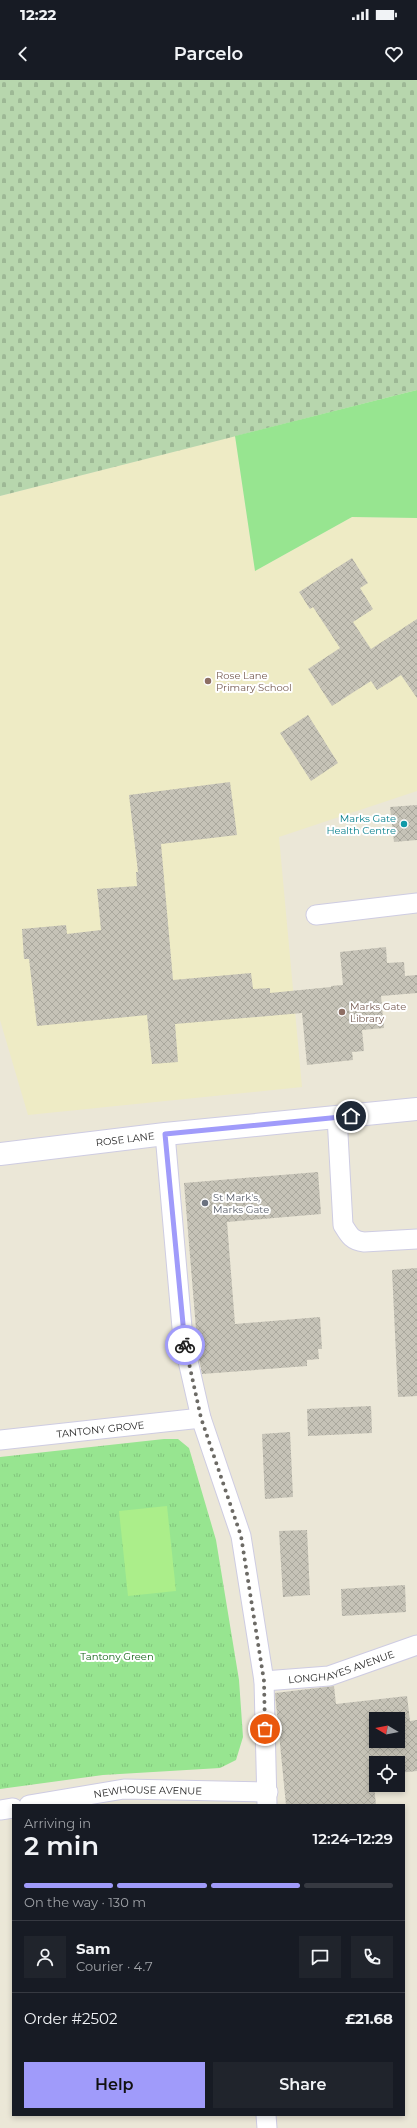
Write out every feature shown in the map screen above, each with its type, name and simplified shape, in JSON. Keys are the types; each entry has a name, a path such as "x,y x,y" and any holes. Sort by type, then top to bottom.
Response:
{"street":[{"path":"316,915 417,903"},
{"name":"ROSE LANE","path":"0,1154 165,1134 417,1109"},
{"path":"337,1116 343,1225 350,1237 357,1241 364,1242 417,1239"},
{"path":"165,1134 183,1339 201,1418 241,1536 264,1681 268,1799"},
{"name":"TANTONY GROVE","path":"0,1440 201,1418"},
{"name":"LONGHAYES AVENUE","path":"264,1681 329,1676 417,1645"},
{"name":"NEWHOUSE AVENUE","path":"35,1804 124,1789 268,1799"},
{"path":"0,1810 12,1808"},
{"path":"266,2116 267,2128"}],"shaded area":[{"name":"Rose Lane Primary School","path":"235,436 255,571 352,517 417,518 417,791 279,837 302,1087 28,1115 0,1020 0,496"}],"green space":[{"path":"0,80 417,80 417,390 0,496"},
{"path":"417,390 417,518 352,517 255,571 235,436"},
{"name":"Tantony Green","path":"164,1439 178,1439 189,1448 216,1540 239,1680 243,1737 236,1760 220,1768 103,1775 0,1789 0,1457"},
{"path":"167,1506 176,1591 128,1596 119,1511"}],"building":[{"path":"352,558 368,583 360,588 373,609 353,622 371,649 417,619 417,698 401,675 377,690 371,681 332,706 308,669 340,648 313,607 310,609 299,592"},
{"path":"308,715 338,763 311,781 280,733"},
{"path":"230,782 237,835 161,844 173,980 251,973 253,989 270,988 270,993 331,987 343,985 340,952 386,947 387,963 404,962 405,976 417,975 417,993 381,996 384,1028 362,1030 364,1051 352,1052 353,1060 307,1065 302,1013 175,1024 178,1062 152,1064 147,1015 37,1026 29,959 24,959 22,929 66,925 67,934 101,930 97,889 137,886 136,872 138,872 129,795"},
{"name":"Marks Gate Health Centre","path":"417,805 417,840 394,842 390,807"},
{"path":"318,1172 321,1214 227,1222 235,1324 320,1317 322,1349 318,1349 319,1359 307,1360 307,1366 202,1374 198,1353 184,1183"},
{"path":"417,1268 417,1396 398,1397 392,1270"},
{"path":"371,1406 372,1433 308,1436 307,1409"},
{"path":"290,1432 293,1497 265,1499 262,1434"},
{"path":"307,1530 310,1595 283,1597 279,1531"},
{"path":"405,1585 406,1612 342,1616 341,1589"},
{"path":"334,1686 336,1704 407,1696 410,1721 417,1720 417,1771 405,1772 405,1756 369,1756 369,1792 375,1792 376,1804 286,1804 275,1693"}],"way so far":[{"path":"185,1345 201,1418 241,1536 264,1681 265,1729"}],"place":[{"name":"Rose Lane Primary School","path":"208,681"},
{"name":"Marks Gate Health Centre","path":"404,824"},
{"name":"Marks Gate Library","path":"342,1012"},
{"name":"St Mark's, Marks Gate","path":"205,1203"}],"route":[{"path":"185,1345 183,1339 165,1134 337,1116 351,1116"}]}
